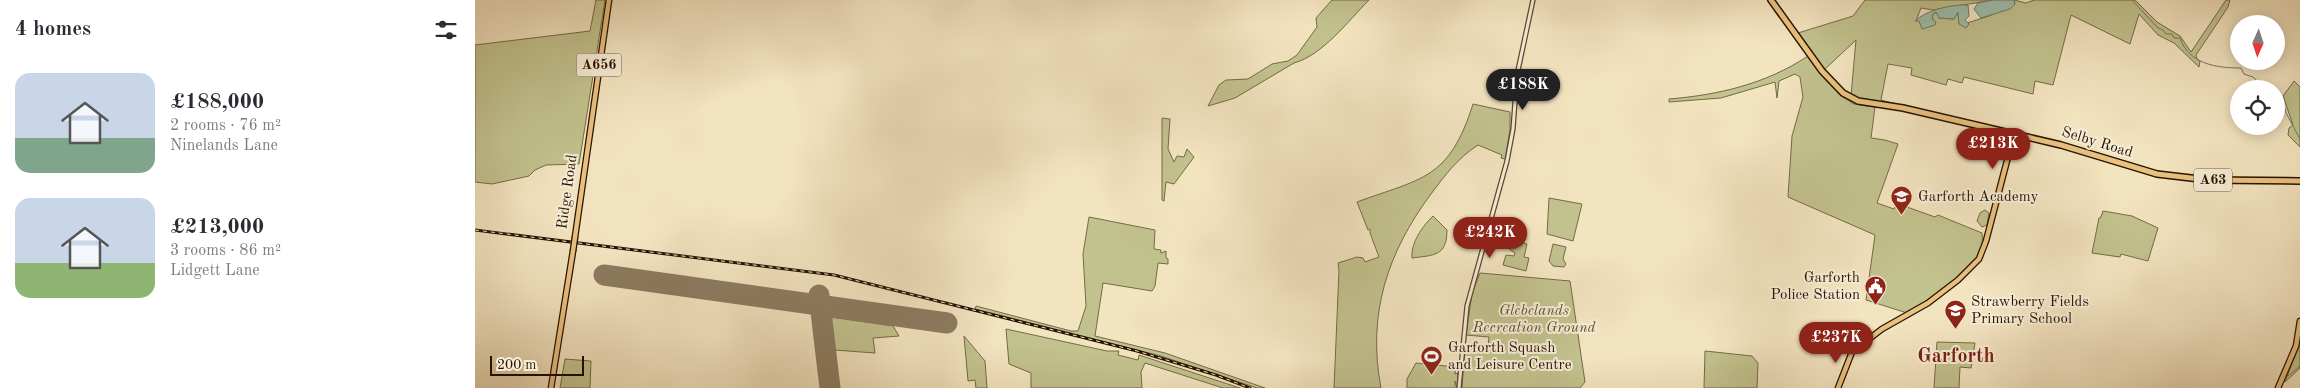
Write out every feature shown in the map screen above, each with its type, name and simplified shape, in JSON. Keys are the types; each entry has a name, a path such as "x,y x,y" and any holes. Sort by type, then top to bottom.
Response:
{"highway":[{"name":"Selby Road","path":"1771,0 1816,64 1843,93 1858,100 1903,108 2064,145 2128,166 2172,176 2208,180 2300,181"}],"main road":[{"name":"Ridge Road","path":"551,388 573,251 609,0"},
{"path":"1838,388 1848,358 1854,351 1882,330 1929,303 1958,280 1979,259 1986,241 2014,134"},
{"path":"2278,388 2296,346 2300,321"}],"street":[{"path":"1459,388 1467,306 1507,161 1513,129 1517,75 1527,38 1533,0"}],"green space":[{"path":"596,0 605,0 579,164 546,165 535,170 529,176 492,184 475,182 475,45 590,31"},
{"path":"1332,0 1369,0 1315,53 1294,63 1235,98 1208,106 1219,85 1226,80 1248,79 1272,64 1288,61 1297,55 1317,27 1316,18"},
{"path":"1865,0 1993,0 1933,10 1921,8 1916,21 1919,20 1922,26 1933,20 1932,15 1937,12 1939,18 1954,19 1958,12 1959,24 1968,24 2015,4 2014,0 2026,3 2034,0 2135,0 2157,22 2180,36 2191,52 2226,0 2230,0 2228,7 2196,55 2200,61 2199,67 2174,43 2158,35 2139,14 2130,44 2071,15 2053,85 2035,81 2033,94 1964,77 1962,83 1948,79 1946,85 1911,75 1912,68 1888,64 1881,100 1900,105 1869,101 1851,96 1856,40 1824,70 1798,33 1853,16"},
{"name":"Garforth Academy","path":"1808,56 1840,95 1854,104 1875,107 1871,138 1898,144 1877,203 1894,209 1895,207 1903,209 1907,207 1935,217 1938,215 1982,233 1982,242 1978,256 1966,271 1907,313 1866,300 1875,235 1788,197 1792,136 1803,97 1800,77 1795,74 1779,81 1777,98 1775,82 1721,98 1669,102 1669,99 1705,95 1758,81 1792,66"},
{"path":"2294,81 2300,87 2300,147 2288,135 2289,128 2293,125 2285,102 2285,93"},
{"path":"1473,104 1510,112 1510,130 1505,159 1501,158 1502,155 1478,145 1458,161 1436,187 1403,239 1392,262 1384,286 1379,310 1377,335 1377,361 1381,388 1334,388 1338,263 1357,257 1363,258 1365,262 1379,257 1370,229 1368,230 1357,202 1416,180 1443,162 1454,148 1464,129"},
{"path":"1162,118 1170,119 1168,149 1174,162 1177,156 1184,157 1187,149 1194,157 1174,184 1166,182 1164,201 1162,200"},
{"path":"1549,198 1582,204 1573,241 1547,234"},
{"path":"1985,210 1989,213 1987,225 1982,227 1977,221 1980,213"},
{"path":"2103,211 2132,216 2158,228 2148,261 2121,254 2120,257 2092,253 2099,218"},
{"path":"1433,216 1447,230 1444,245 1437,253 1412,258 1413,246 1418,235"},
{"path":"1089,217 1155,230 1154,249 1161,250 1161,253 1166,251 1166,258 1168,259 1168,264 1158,263 1155,286 1152,291 1103,283 1095,336 1165,353 1265,388 1257,388 1161,356 975,309 976,306 1071,331 1078,331 1086,306 1083,254"},
{"path":"1511,240 1527,244 1524,257 1529,258 1526,271 1503,265 1506,255 1514,256 1515,253 1509,249"},
{"path":"1553,244 1566,247 1563,259 1566,264 1564,267 1553,266 1549,261"},
{"name":"Glebelands Recreation Ground","path":"1480,273 1570,281 1585,382 1580,388 1462,388 1465,344 1488,346 1489,337 1466,335 1472,293"},
{"path":"830,317 893,326 899,336 873,338 875,353 834,350"},
{"path":"1006,329 1107,351 1119,351 1118,355 1138,360 1139,355 1240,388 1223,388 1145,363 1141,372 1142,388 1031,388 1031,373 1009,364"},
{"path":"964,336 985,361 987,388 976,388 975,380 968,381"},
{"path":"1937,342 1975,343 1971,368 1960,367 1959,388 1934,388"},
{"path":"2300,342 2300,368 2285,382"},
{"path":"1705,351 1752,356 1758,363 1757,388 1704,388"},
{"path":"565,359 591,361 590,388 560,388"},
{"name":"Garforth Squash and Leisure Centre","path":"1416,363 1456,367 1455,374 1458,373 1457,388 1455,381 1455,388 1407,388 1407,379"}],"shaded area":[{"path":"1993,0 2014,0 2015,4 2010,9 1981,18 1974,9 1978,3"},
{"path":"1968,5 1969,16 1965,20 1969,24 1966,28 1959,24 1958,12 1954,19 1939,18 1936,12 1932,15 1933,20 1936,22 1935,25 1922,29 1919,21 1915,21 1940,8"}],"waterway":[{"path":"2132,0 2158,28 2166,34 2172,34 2174,38 2180,38 2184,47 2197,59 2222,67 2241,68 2244,74 2256,80"},
{"path":"2285,109 2300,139"},
{"path":"2288,376 2300,366"}],"runway":[{"path":"604,275 947,323"},
{"path":"819,295 830,388"}],"railway":[{"path":"475,230 834,275 1137,351 1216,375 1250,388"}],"place":[{"name":"Garforth Academy","path":"1902,216"},
{"name":"Garforth Police Station","path":"1876,306"},
{"name":"Strawberry Fields Primary School","path":"1955,330"},
{"name":"Garforth Squash and Leisure Centre","path":"1432,376"}],"district":[{"name":"Garforth","path":"1956,357"}]}
